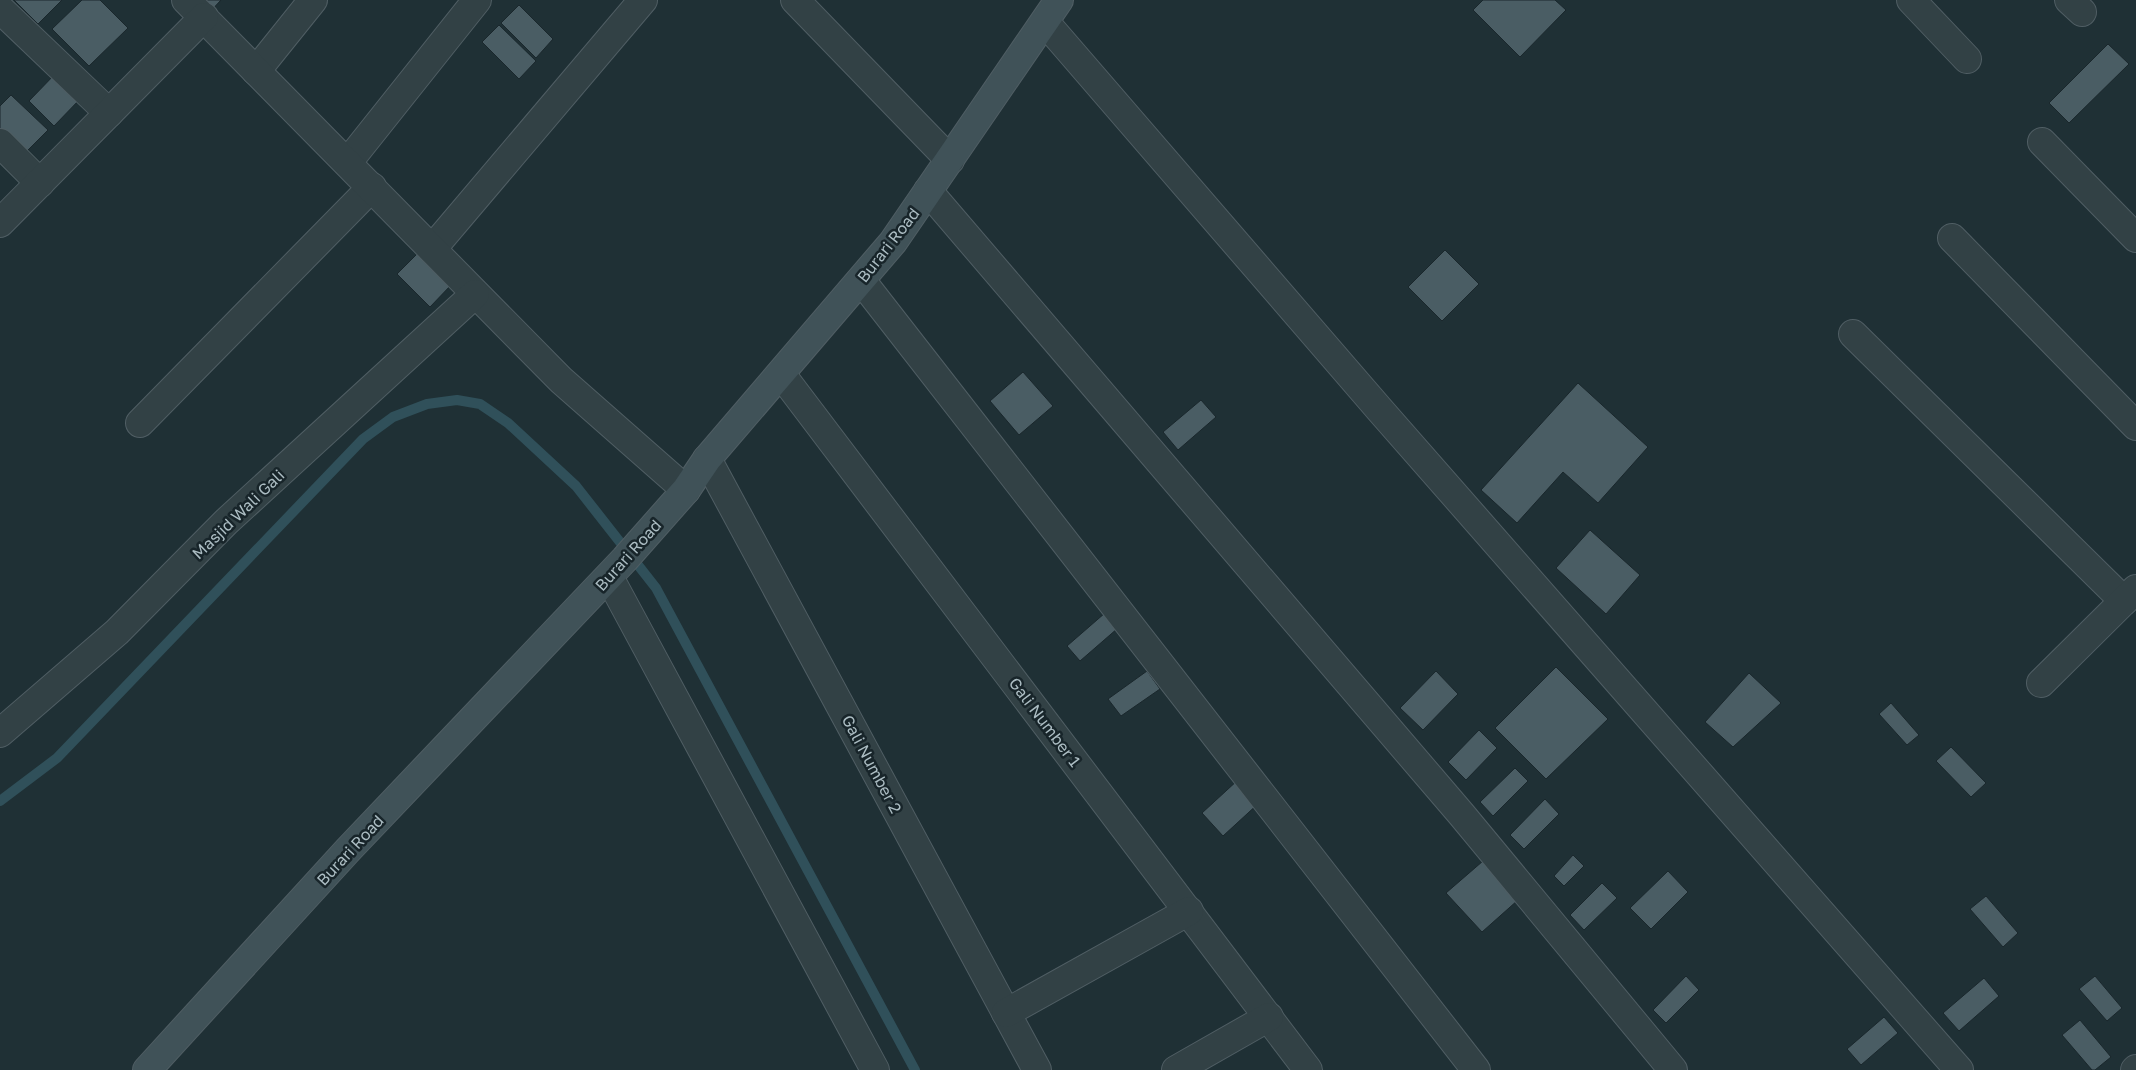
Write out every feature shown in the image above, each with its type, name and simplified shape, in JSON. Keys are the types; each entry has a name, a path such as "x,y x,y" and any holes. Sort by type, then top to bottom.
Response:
{"main road":[{"name":"Burari Road","path":"147,1070 348,850 617,568 686,490 707,459 893,242 1052,11"}],"street":[{"path":"256,71 313,0"},
{"path":"348,162 477,0"},
{"path":"432,249 643,0"},
{"path":"795,0 950,160"},
{"path":"1911,0 1967,58"},
{"path":"0,9 109,113"},
{"path":"0,223 109,113 195,9 561,380 686,490"},
{"path":"1052,11 1380,410 1959,1070"},
{"path":"2042,142 2136,238"},
{"path":"0,143 40,183"},
{"path":"140,424 372,187"},
{"path":"928,192 1462,815 1673,1070"},
{"path":"1952,238 2136,426"},
{"path":"861,280 1476,1070"},
{"name":"Masjid Wali Gali","path":"0,732 117,632 226,522 475,294"},
{"path":"1853,334 2130,595 2041,683"},
{"name":"Gali Number 1","path":"781,374 1308,1070"},
{"name":"Gali Number 2","path":"707,459 1037,1070"},
{"path":"617,568 875,1070"},
{"path":"1006,1013 1188,911"},
{"path":"1176,1070 1268,1017"}],"building":[{"path":"14,0 62,0 38,24"},
{"path":"82,0 100,0 128,28 89,66 52,29"},
{"path":"194,0 221,0 208,14"},
{"path":"1483,0 1555,0 1566,10 1520,57 1473,10"},
{"path":"519,5 553,39 536,58 501,23"},
{"path":"499,25 536,61 519,79 482,42"},
{"path":"2108,44 2129,64 2069,123 2049,103"},
{"path":"57,72 82,97 54,126 29,101"},
{"path":"11,95 48,130 23,155 0,133 0,106"},
{"path":"1445,250 1479,284 1442,321 1408,287"},
{"path":"420,251 453,283 430,307 397,274"},
{"path":"1023,372 1053,406 1019,435 990,401"},
{"path":"1578,383 1648,447 1598,503 1563,472 1517,523 1481,490"},
{"path":"1201,400 1216,417 1178,450 1163,432"},
{"path":"1590,530 1640,575 1606,614 1556,568"},
{"path":"1105,613 1118,628 1080,661 1067,646"},
{"path":"1556,667 1608,719 1546,779 1495,728"},
{"path":"1147,671 1160,689 1121,716 1108,699"},
{"path":"1436,671 1458,694 1423,730 1400,708"},
{"path":"1749,673 1781,703 1733,747 1705,722"},
{"path":"1891,703 1919,735 1907,745 1879,714"},
{"path":"1479,730 1497,748 1466,780 1448,762"},
{"path":"1951,747 1986,783 1971,797 1936,761"},
{"path":"1515,768 1528,781 1493,816 1480,802"},
{"path":"1239,779 1260,802 1223,836 1202,813"},
{"path":"1545,799 1559,814 1524,849 1510,835"},
{"path":"1573,855 1584,866 1564,886 1554,876"},
{"path":"1483,861 1518,900 1482,932 1446,893"},
{"path":"1668,871 1688,892 1651,929 1630,908"},
{"path":"1602,883 1617,898 1584,930 1570,915"},
{"path":"1986,896 2018,933 2003,947 1970,909"},
{"path":"1686,976 1699,990 1666,1023 1653,1010"},
{"path":"2095,976 2122,1008 2107,1021 2079,989"},
{"path":"1984,978 1999,996 1959,1031 1943,1013"},
{"path":"1884,1017 1898,1033 1861,1065 1847,1049"},
{"path":"2080,1020 2111,1057 2095,1070 2092,1070 2062,1035"}],"waterway":[{"path":"0,801 57,758 363,439 393,417 427,404 457,400 480,404 508,423 576,486 656,588 915,1070"}]}
